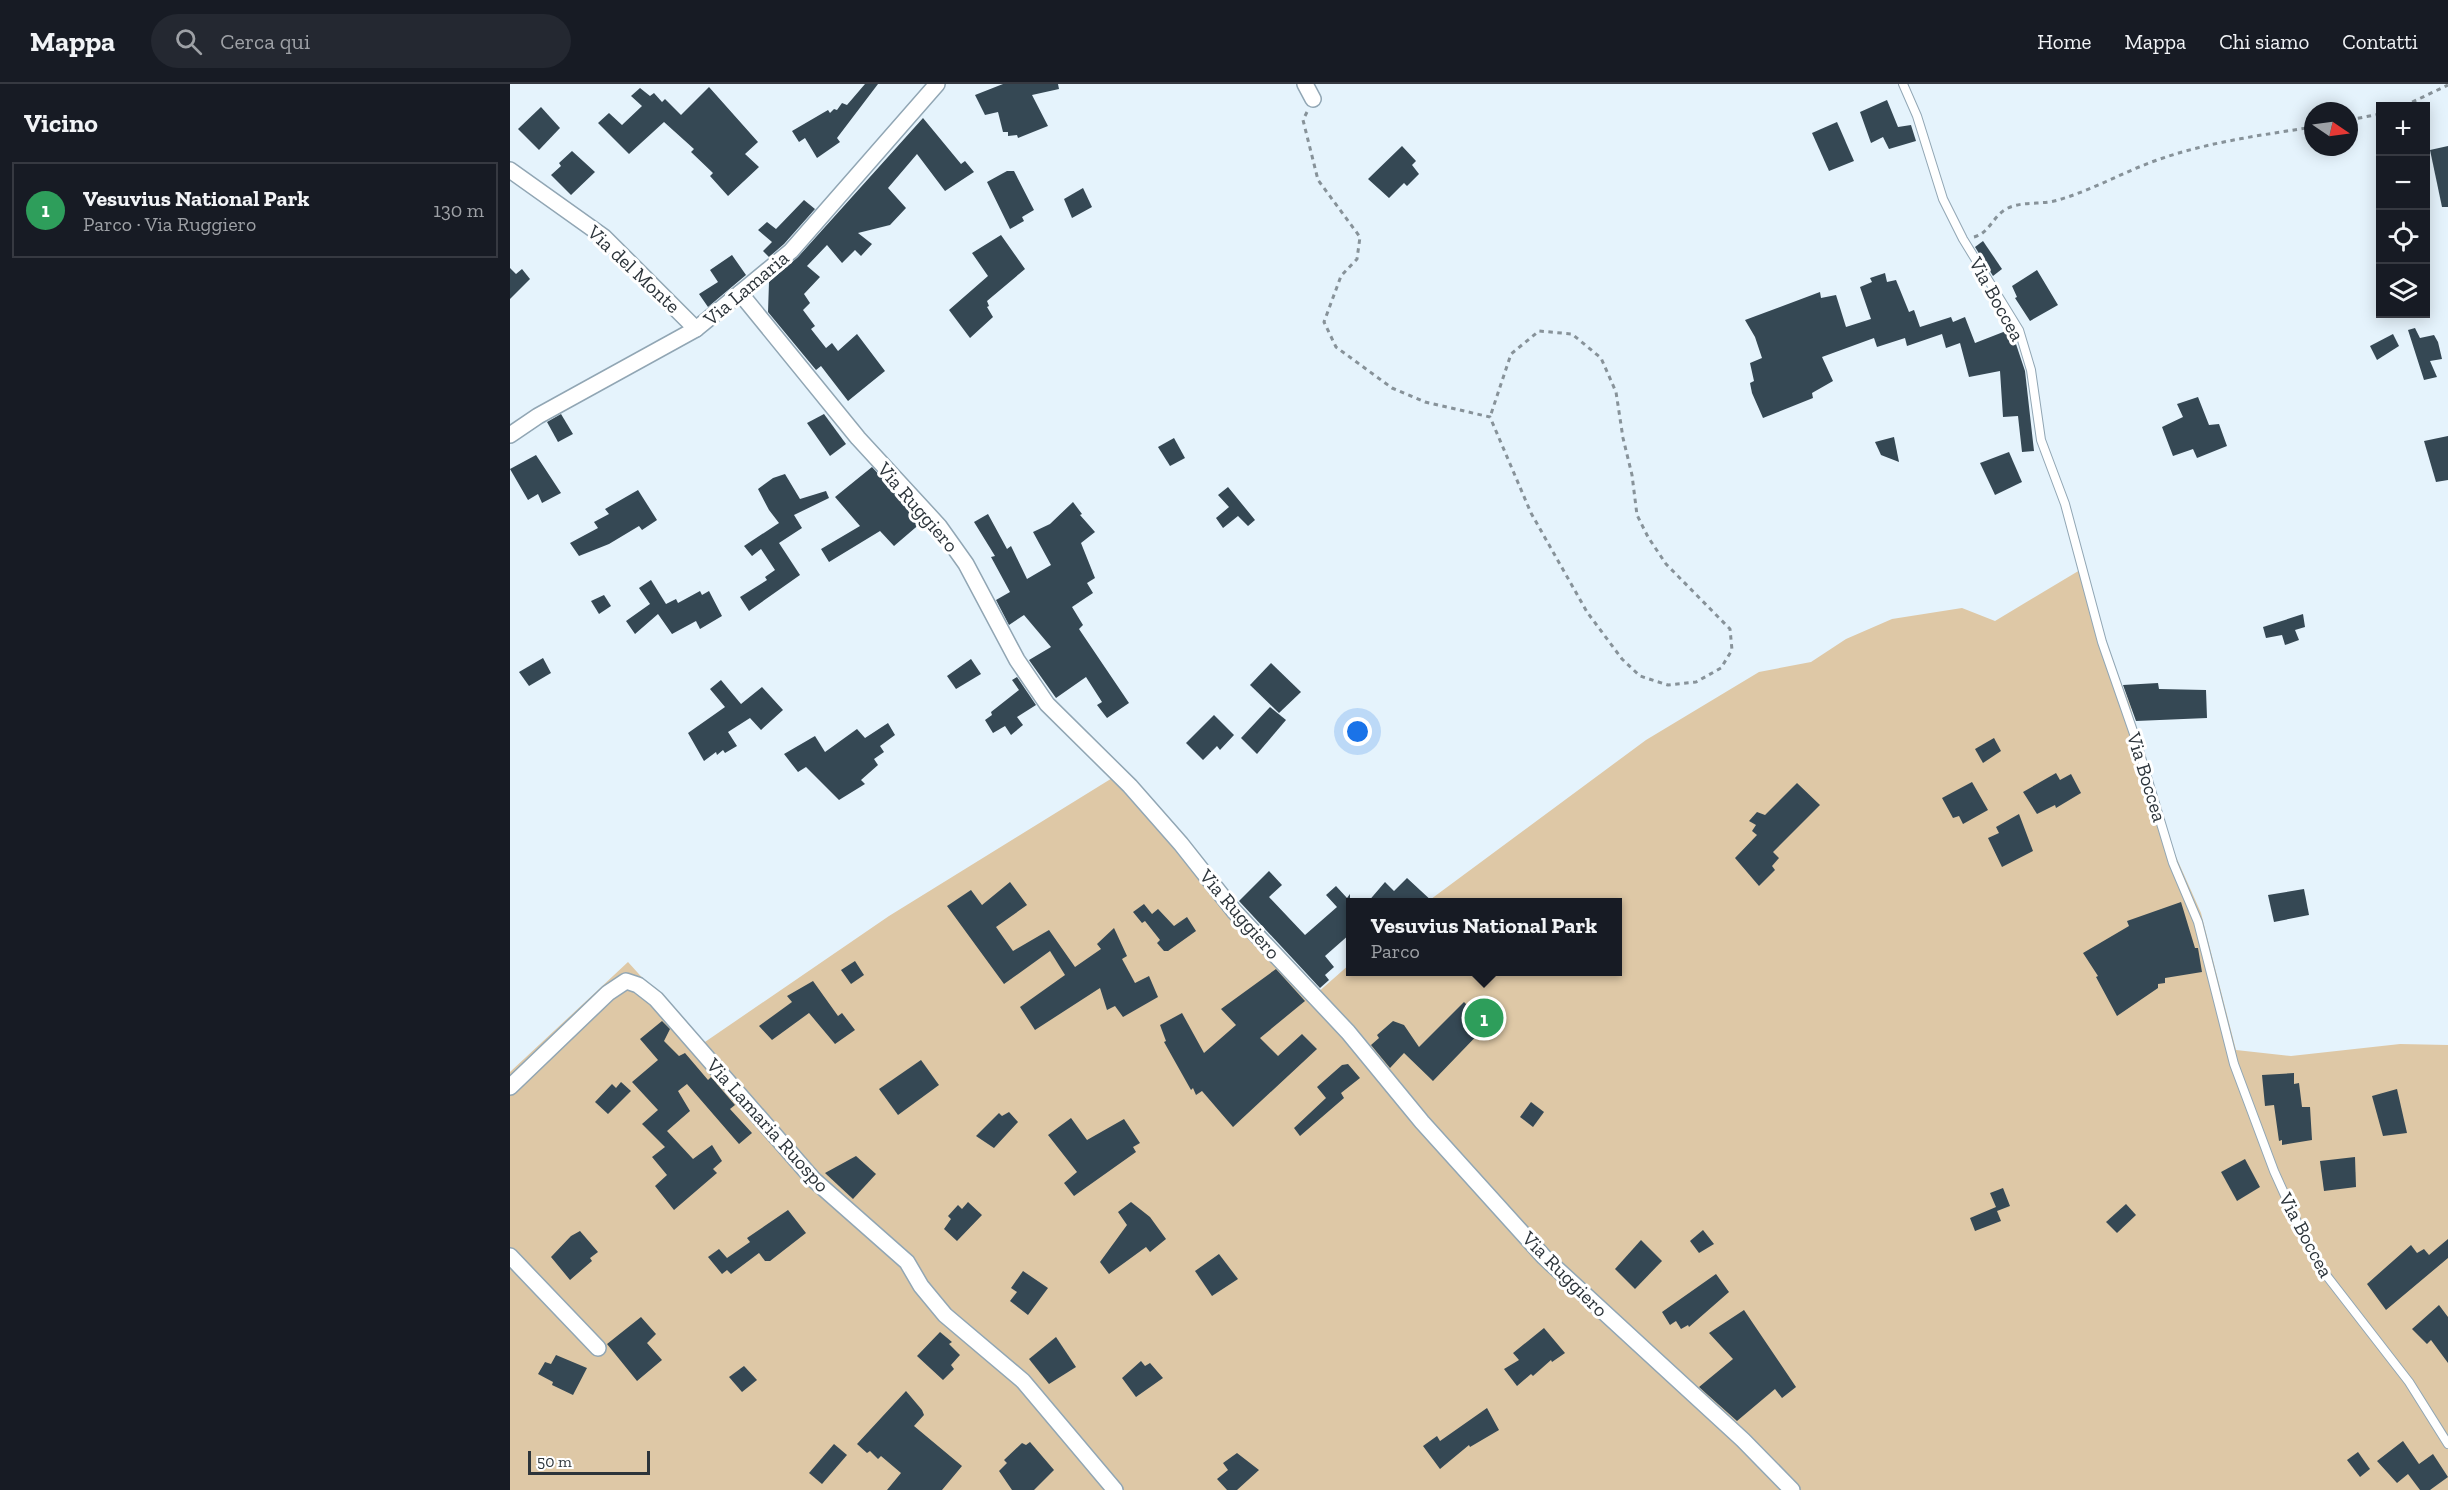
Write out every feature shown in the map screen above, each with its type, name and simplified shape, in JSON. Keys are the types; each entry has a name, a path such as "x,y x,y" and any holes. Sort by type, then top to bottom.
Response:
{"street":[{"name":"Via Lamaria","path":"510,435 537,416 696,330 791,251 937,84"},
{"path":"1305,84 1313,99"},
{"name":"Via del Monte","path":"510,170 604,237 696,330"},
{"name":"Via Ruggiero","path":"740,293 858,438 939,526 966,564 1017,660 1053,711 1130,786 1181,844 1234,911 1348,1032 1422,1122 1544,1257 1734,1432 1792,1490"},
{"name":"Via Lamaria Ruospo","path":"510,1087 608,993 626,981 638,985 656,999 748,1107 784,1143 813,1179 907,1262 921,1286 945,1315 1023,1380 1115,1490"},
{"path":"510,1256 598,1348"}],"lane":[{"name":"Via Boccea","path":"1903,84 1917,116 1943,199 1963,239 2019,330 2031,370 2041,440 2065,504 2102,642 2134,734 2173,863 2198,922 2234,1064 2274,1171 2301,1231 2323,1271 2409,1382 2448,1444"}],"path":[{"path":"2412,102 2448,85"},
{"path":"1313,99 1303,120 1318,180 1360,237 1357,259 1341,276 1324,322 1336,347 1392,388 1425,402 1490,417"},
{"path":"2358,118 2376,115"},
{"path":"1963,239 1985,232 1999,214 2008,208 2057,201 2117,179 2159,159 2210,146 2304,129"},
{"path":"1539,331 1572,334 1600,358 1616,392 1637,514 1647,537 1666,564 1730,629 1732,650 1721,668 1696,682 1668,685 1640,676 1622,658 1587,612 1531,513 1490,417 1511,354 1539,331"}],"shaded area":[{"path":"2085,567 2112,674 2119,678 2130,705 2147,774 2169,841 2201,913 2236,1050 2291,1056 2400,1044 2448,1045 2448,1490 510,1490 510,1072 628,962 702,1044 889,916 1122,772 1231,905 1316,994 1346,968 1346,976 1622,976 1622,898 1432,898 1646,740 1759,672 1811,662 1846,639 1892,619 1962,608 1995,621"}],"building":[{"path":"865,84 878,84 837,138 840,142 817,158 805,138 799,142 792,131 828,110 830,113 834,109 837,110 842,103 847,105"},
{"path":"1003,84 1058,84 1059,89 1032,95 1048,126 1018,138 1017,135 1008,136 1008,132 1003,132 998,112 985,115 975,95"},
{"path":"709,87 758,142 745,154 759,167 728,196 710,176 713,173 691,152 694,149 664,122 629,154 598,123 609,113 622,125 642,106 631,96 640,88 650,96 654,93 662,102 665,99 681,115"},
{"path":"1887,100 1898,127 1911,125 1916,141 1889,149 1883,137 1871,143 1860,112"},
{"path":"541,107 560,128 539,150 518,129"},
{"path":"923,118 961,164 965,161 974,172 945,191 917,154 888,188 906,208 890,225 858,233 872,244 861,256 855,250 842,263 827,245 807,266 820,277 804,294 810,303 803,310 815,326 811,329 826,348 832,343 838,351 857,334 885,371 848,401 821,366 816,370 768,312 769,282 798,257"},
{"path":"1837,122 1854,161 1829,171 1812,133"},
{"path":"1402,146 1416,161 1412,165 1419,174 1407,186 1404,183 1389,198 1368,179"},
{"path":"2448,146 2448,207 2442,207 2430,150"},
{"path":"572,151 595,172 571,195 551,175 561,166 559,163"},
{"path":"1007,171 1014,171 1034,210 1022,217 1024,221 1010,229 987,182"},
{"path":"1083,188 1092,207 1072,218 1064,199"},
{"path":"804,200 815,209 784,244 769,257 763,251 772,242 758,230 767,222 776,229"},
{"path":"1001,235 1025,269 987,301 989,306 987,307 993,317 970,338 949,310 988,276 972,253"},
{"path":"1983,241 2002,269 1993,276 1975,247"},
{"path":"732,255 746,275 708,307 699,294 718,282 710,270"},
{"path":"510,268 516,274 522,269 530,279 510,299"},
{"path":"2037,270 2058,305 2030,321 2015,298 2017,297 2012,286"},
{"path":"1885,273 1887,282 1896,280 1909,312 1914,310 1920,327 1951,317 1953,322 1965,317 1975,343 2011,329 2025,371 2034,451 2022,452 2018,416 2003,417 2000,371 1969,377 1960,343 1946,348 1942,334 1907,346 1905,338 1877,347 1874,338 1822,357 1833,381 1812,393 1813,398 1763,418 1750,383 1754,381 1750,363 1762,358 1755,337 1745,320 1820,292 1821,298 1836,295 1846,327 1871,319 1860,287 1872,282 1870,278"},
{"path":"2415,328 2420,338 2434,335 2438,342 2442,359 2430,361 2437,377 2424,380 2408,330"},
{"path":"2393,334 2399,346 2377,360 2370,346"},
{"path":"2198,397 2209,425 2219,424 2227,446 2197,458 2193,449 2173,456 2162,427 2183,417 2177,404"},
{"path":"561,414 573,434 558,442 547,422"},
{"path":"824,414 846,444 830,456 807,423"},
{"path":"2448,436 2448,480 2436,482 2424,441"},
{"path":"1894,437 1899,462 1881,455 1875,442"},
{"path":"1174,438 1185,458 1170,466 1158,447"},
{"path":"2009,452 2022,482 1995,495 1980,463"},
{"path":"536,455 561,493 542,503 538,494 528,500 510,469"},
{"path":"872,467 922,522 894,546 880,531 829,562 821,549 860,526 835,497"},
{"path":"785,474 800,499 826,491 829,498 794,515 802,528 779,543 800,575 749,611 740,597 767,580 765,577 775,570 761,549 752,556 744,546 779,523 758,489 773,478"},
{"path":"1228,487 1255,520 1248,526 1238,516 1223,528 1216,518 1229,507 1218,495"},
{"path":"638,490 657,520 642,530 639,526 609,544 579,556 570,543 598,528 594,522 609,514 605,509"},
{"path":"1073,502 1082,514 1080,515 1095,532 1081,543 1095,578 1087,583 1093,593 1072,607 1083,625 1079,629 1129,703 1107,718 1097,705 1102,702 1086,677 1056,698 1029,660 1051,647 1024,615 1009,625 996,600 1010,592 991,557 995,556 974,522 988,514 1007,549 1011,546 1027,579 1051,565 1033,532 1050,524"},
{"path":"651,580 666,604 676,599 678,603 700,591 702,595 709,591 722,616 700,629 696,621 672,634 658,614 635,634 626,621 650,604 639,588"},
{"path":"604,595 611,606 599,614 591,601"},
{"path":"2303,614 2305,627 2295,630 2299,640 2285,645 2282,635 2266,638 2263,627"},
{"path":"543,658 551,673 529,686 519,672"},
{"path":"971,659 981,674 956,689 947,676"},
{"path":"1271,663 1301,692 1279,713 1250,685"},
{"path":"1017,677 1036,705 1017,717 1023,725 1011,735 1005,726 993,733 985,720 992,715 991,712 1019,690 1012,680"},
{"path":"721,680 741,704 762,687 783,710 761,730 750,718 728,732 737,746 725,753 723,750 717,755 716,752 704,761 688,733 725,707 710,689"},
{"path":"2158,683 2159,689 2206,690 2207,718 2136,721 2123,685"},
{"path":"1270,707 1286,720 1257,754 1241,738"},
{"path":"1214,715 1234,735 1220,750 1217,746 1203,760 1186,743"},
{"path":"888,723 895,735 880,746 884,752 874,759 878,765 861,780 865,784 839,800 806,767 798,772 784,754 815,736 825,752 857,729 865,738"},
{"path":"1994,738 2001,751 1983,763 1975,749"},
{"path":"2056,773 2060,780 2071,774 2081,793 2056,808 2055,805 2037,814 2023,792"},
{"path":"1972,782 1988,810 1963,824 1959,816 1953,818 1942,798"},
{"path":"1797,783 1820,805 1773,852 1779,858 1772,866 1775,870 1759,886 1735,858 1757,835 1752,831 1756,825 1749,821 1757,812 1765,815"},
{"path":"2019,814 2033,851 2002,867 1988,838 1999,833 1996,827"},
{"path":"1269,871 1282,885 1269,897 1305,935 1337,907 1326,895 1336,886 1347,898 1346,938 1325,956 1334,967 1325,975 1329,980 1320,988 1239,901"},
{"path":"1407,878 1429,898 1371,898 1385,882 1394,891"},
{"path":"1010,882 1027,905 996,927 1013,951 1049,930 1075,967 1101,949 1097,944 1114,928 1127,956 1122,959 1135,983 1149,976 1158,997 1123,1017 1115,1006 1107,1010 1100,988 1035,1030 1020,1007 1065,975 1050,951 1004,984 947,906 971,890 982,905"},
{"path":"2304,889 2309,915 2274,922 2268,895"},
{"path":"2181,902 2195,948 2198,948 2202,972 2165,978 2165,983 2158,984 2158,988 2117,1016 2096,977 2098,976 2083,953 2129,926 2127,921"},
{"path":"1144,904 1152,914 1158,909 1174,926 1187,917 1196,931 1168,951 1164,951 1157,943 1160,940 1145,921 1142,923 1133,912"},
{"path":"855,961 864,975 851,984 841,970"},
{"path":"1276,969 1305,1001 1260,1038 1278,1056 1302,1034 1317,1049 1233,1127 1202,1091 1196,1095 1193,1088 1191,1090 1164,1042 1166,1041 1160,1025 1182,1013 1204,1053 1236,1025 1221,1009"},
{"path":"813,981 838,1016 842,1013 855,1030 835,1044 809,1013 772,1040 759,1026 792,1002 787,996"},
{"path":"1464,1002 1487,1025 1433,1081 1404,1053 1390,1068 1371,1045 1379,1038 1377,1035 1393,1021 1404,1025 1419,1047"},
{"path":"662,1021 670,1029 664,1041 679,1056 685,1053 708,1080 711,1077 735,1105 730,1109 752,1133 739,1144 687,1084 678,1091 690,1111 667,1131 693,1159 712,1145 722,1161 713,1169 717,1173 674,1210 655,1186 667,1175 652,1157 665,1147 642,1124 658,1110 632,1082 658,1060 640,1039"},
{"path":"921,1060 939,1085 898,1115 879,1089"},
{"path":"1348,1064 1360,1078 1341,1093 1344,1098 1300,1136 1294,1128 1326,1098 1317,1087 1342,1065"},
{"path":"2294,1073 2294,1084 2299,1083 2302,1107 2310,1107 2312,1140 2282,1145 2282,1140 2279,1141 2274,1105 2265,1106 2262,1075"},
{"path":"621,1082 631,1091 608,1114 595,1102 612,1084 616,1088"},
{"path":"2397,1089 2407,1133 2383,1136 2372,1096"},
{"path":"1531,1102 1544,1112 1533,1127 1520,1117"},
{"path":"1009,1112 1018,1122 994,1148 976,1136 999,1113 1002,1116"},
{"path":"1071,1118 1087,1140 1124,1119 1140,1143 1133,1147 1136,1152 1074,1196 1064,1183 1077,1172 1048,1135"},
{"path":"856,1156 876,1174 853,1199 825,1173"},
{"path":"2355,1157 2356,1187 2324,1191 2320,1161"},
{"path":"2245,1159 2260,1187 2237,1201 2221,1172"},
{"path":"2003,1188 2010,1206 1997,1211 2001,1221 1975,1231 1970,1218 1996,1207 1990,1193"},
{"path":"968,1202 982,1215 957,1241 944,1229 951,1219 948,1216 958,1205 962,1209"},
{"path":"1131,1202 1150,1217 1166,1239 1150,1252 1146,1247 1109,1274 1100,1262 1127,1225 1118,1212"},
{"path":"2126,1204 2136,1215 2117,1233 2106,1222"},
{"path":"788,1210 806,1233 770,1261 765,1261 759,1253 731,1274 727,1270 722,1274 708,1257 719,1249 727,1258 750,1242 747,1238"},
{"path":"1703,1230 1714,1244 1699,1253 1690,1241"},
{"path":"580,1231 598,1252 590,1258 592,1261 570,1280 551,1257 571,1236"},
{"path":"2448,1239 2448,1258 2386,1310 2367,1284 2411,1245 2417,1253 2424,1249 2429,1255"},
{"path":"1641,1240 1662,1261 1635,1289 1615,1269"},
{"path":"1219,1254 1238,1279 1212,1296 1195,1271"},
{"path":"1023,1271 1048,1288 1028,1315 1010,1301 1017,1292 1011,1288"},
{"path":"1716,1274 1729,1292 1689,1327 1688,1325 1681,1329 1676,1321 1670,1325 1662,1312"},
{"path":"2439,1305 2448,1317 2448,1363 2431,1340 2427,1344 2412,1329"},
{"path":"1744,1310 1796,1387 1782,1398 1775,1389 1737,1421 1699,1387 1733,1359 1709,1333"},
{"path":"641,1317 656,1334 647,1343 662,1360 637,1381 607,1344"},
{"path":"1544,1328 1565,1353 1552,1362 1551,1360 1517,1386 1504,1369 1519,1360 1513,1353"},
{"path":"940,1332 952,1342 949,1344 960,1355 951,1365 954,1369 943,1380 917,1356"},
{"path":"1056,1337 1076,1367 1049,1384 1029,1359"},
{"path":"556,1355 587,1368 573,1395 552,1385 553,1382 538,1374 545,1362 551,1364"},
{"path":"1141,1361 1145,1366 1150,1363 1163,1378 1136,1397 1122,1378"},
{"path":"744,1366 757,1380 742,1392 729,1377"},
{"path":"906,1391 924,1415 914,1426 962,1466 942,1490 887,1490 901,1473 881,1456 878,1459 870,1451 867,1453 857,1444"},
{"path":"1487,1408 1499,1430 1470,1447 1469,1445 1440,1469 1423,1446 1437,1436 1440,1441"},
{"path":"2403,1441 2419,1464 2433,1454 2448,1477 2430,1490 2420,1490 2408,1474 2397,1483 2377,1461"},
{"path":"1030,1442 1054,1470 1034,1490 1012,1490 999,1471 1007,1463 1004,1460 1022,1443 1026,1445"},
{"path":"834,1444 847,1455 822,1484 809,1473"},
{"path":"2358,1452 2370,1469 2360,1477 2347,1460"},
{"path":"1237,1453 1259,1470 1237,1490 1227,1490 1217,1479 1228,1470 1223,1463"}],"place":[{"name":"Vesuvius National Park","path":"1484,1018"}]}
